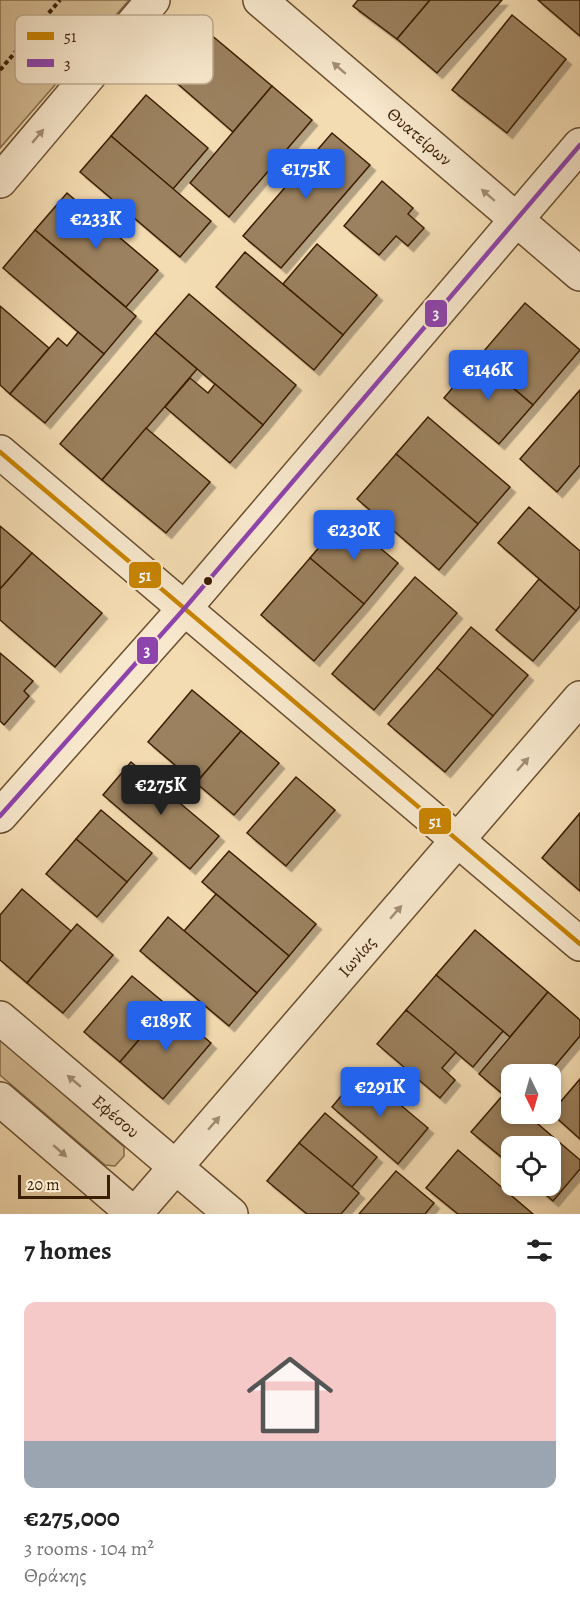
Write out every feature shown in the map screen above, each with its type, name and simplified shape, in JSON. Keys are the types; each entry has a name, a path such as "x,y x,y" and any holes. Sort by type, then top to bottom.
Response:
{"street":[{"path":"140,15 153,0"},
{"name":"Θυατείρων","path":"260,0 580,274"},
{"path":"0,181 82,84"},
{"path":"0,816 184,609 580,145"},
{"path":"0,452 580,944"},
{"name":"Ιωνίας","path":"135,1214 580,698"},
{"name":"Εφέσου","path":"0,1018 231,1214"},
{"path":"0,1099 135,1214"}],"path":[{"path":"47,15 60,0"},
{"path":"0,70 15,52"}],"shaded area":[{"path":"0,0 129,0 116,15 15,15 15,84 56,84 0,148"},
{"path":"0,1039 124,1147 124,1156 115,1166 105,1165 0,1075"}],"building":[{"path":"358,0 430,0 397,39 353,6"},
{"path":"430,0 502,0 437,73 397,39"},
{"path":"538,0 580,0 580,36"},
{"path":"512,15 566,59 507,133 452,90"},
{"path":"213,37 272,86 233,132 178,84 213,84"},
{"path":"272,86 312,120 229,217 190,183"},
{"path":"146,95 208,148 173,189 111,136"},
{"path":"332,133 370,165 281,268 243,236"},
{"path":"111,136 211,221 180,257 80,172"},
{"path":"382,181 413,208 408,214 424,228 408,246 396,236 379,255 344,226"},
{"path":"67,193 158,270 126,307 35,230"},
{"path":"35,230 136,316 104,354 3,268"},
{"path":"317,244 377,295 343,335 283,284"},
{"path":"245,252 343,335 314,370 216,287"},
{"path":"189,294 296,385 263,425 155,333"},
{"path":"525,303 580,350 533,405 478,358"},
{"path":"0,306 49,348 10,394 0,385"},
{"path":"78,332 104,354 45,423 10,394 58,338 67,346"},
{"path":"155,333 197,369 102,480 60,444"},
{"path":"478,358 533,405 499,444 444,398"},
{"path":"190,378 208,393 215,384 263,425 230,463 165,407"},
{"path":"580,390 580,465 557,492 520,459"},
{"path":"428,417 510,487 478,524 396,454"},
{"path":"146,428 210,482 166,533 102,480"},
{"path":"396,454 478,524 439,570 357,499"},
{"path":"529,507 580,551 580,606 576,611 498,543"},
{"path":"344,518 398,563 364,604 310,558"},
{"path":"0,526 32,553 0,589"},
{"path":"32,553 102,613 55,667 0,620 0,589"},
{"path":"310,558 364,604 314,661 261,615"},
{"path":"415,577 457,613 374,710 332,674"},
{"path":"539,579 576,611 533,661 496,630"},
{"path":"471,627 528,675 493,716 437,668"},
{"path":"0,653 33,681 24,691 29,696 4,725 0,721"},
{"path":"437,668 493,716 445,772 388,724"},
{"path":"192,690 241,731 196,783 148,742"},
{"path":"241,731 279,763 234,815 196,783"},
{"path":"131,762 219,836 190,869 103,795"},
{"path":"296,777 335,810 286,866 247,833"},
{"path":"101,810 152,853 127,882 76,839"},
{"path":"580,813 580,891 542,858"},
{"path":"76,839 127,882 97,917 46,874"},
{"path":"229,851 316,924 289,956 202,882"},
{"path":"22,889 71,931 27,983 0,960 0,915"},
{"path":"216,894 289,956 257,993 184,931"},
{"path":"168,917 257,993 229,1026 140,951"},
{"path":"77,924 113,955 63,1013 27,983"},
{"path":"475,930 548,992 510,1037 436,975"},
{"path":"436,975 503,1031 473,1067 406,1010"},
{"path":"132,976 168,1006 120,1062 84,1032"},
{"path":"548,992 580,1020 580,1036 556,1064 501,1064 501,1093 479,1074"},
{"path":"168,1006 211,1043 163,1099 120,1062"},
{"path":"406,1010 456,1052 442,1068 455,1080 440,1098 377,1044"},
{"path":"361,1072 428,1128 398,1164 332,1107"},
{"path":"580,1079 580,1139 561,1122 561,1101"},
{"path":"501,1097 501,1124 538,1124 552,1136 501,1136 501,1157 471,1132"},
{"path":"325,1113 377,1157 352,1187 299,1143"},
{"path":"299,1143 359,1193 341,1214 307,1214 267,1181"},
{"path":"561,1144 580,1160 580,1169 561,1192"},
{"path":"458,1150 501,1187 501,1196 512,1196 533,1214 458,1214 426,1188"},
{"path":"396,1171 434,1203 425,1214 359,1214"},
{"path":"547,1196 557,1196 553,1201"}],"transit line":[{"name":"3","path":"0,816 184,609 580,145"},
{"name":"51","path":"0,452 580,944"}]}
